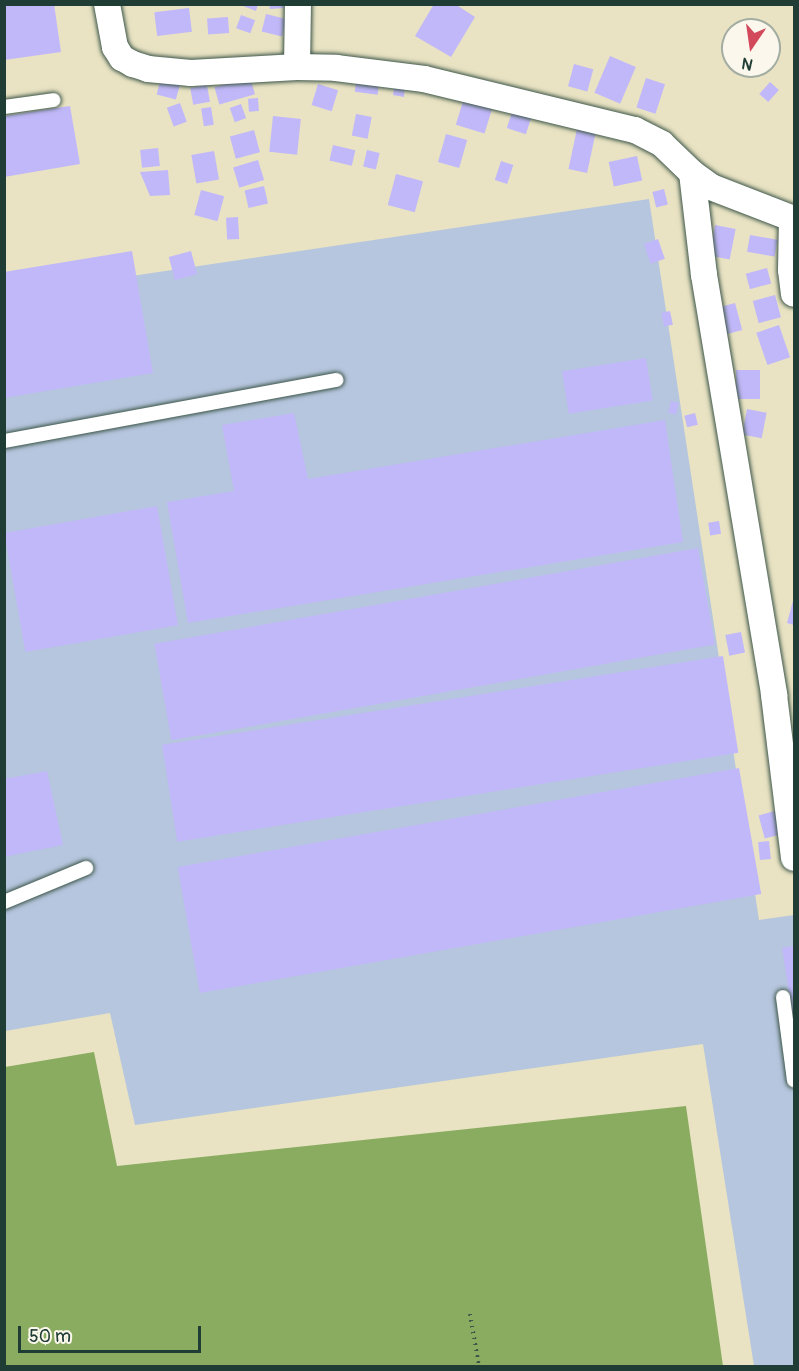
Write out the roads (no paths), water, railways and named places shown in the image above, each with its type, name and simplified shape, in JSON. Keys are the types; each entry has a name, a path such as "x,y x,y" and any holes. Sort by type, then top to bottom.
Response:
{"street":[{"path":"107,4 115,47 122,58 148,69 191,73 297,67 375,70 610,122 652,138 676,156 692,173 728,195 793,219 791,260 795,294"},
{"path":"297,67 298,4"},
{"path":"692,173 704,275 784,694 795,858"}],"lane":[{"path":"4,107 54,100"},
{"path":"4,441 336,380"},
{"path":"4,902 86,868"},
{"path":"783,997 795,1080"}]}
